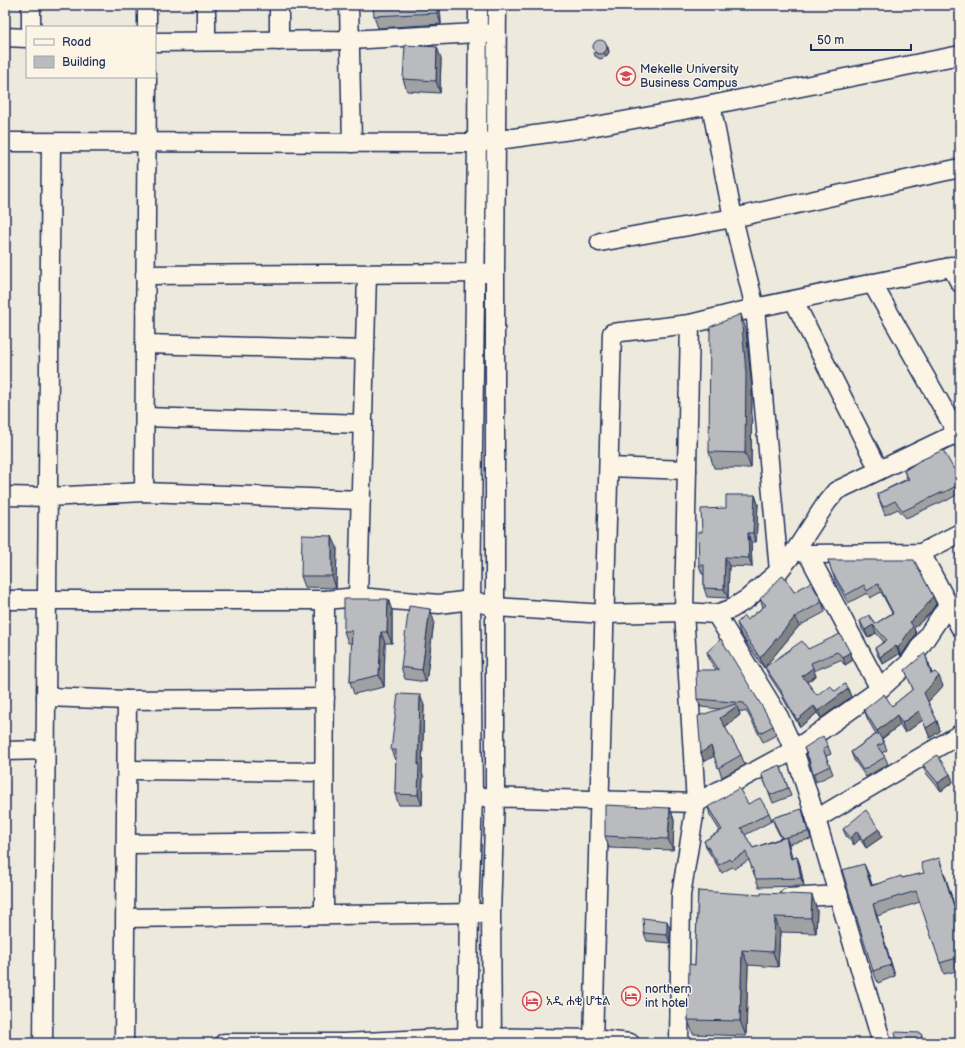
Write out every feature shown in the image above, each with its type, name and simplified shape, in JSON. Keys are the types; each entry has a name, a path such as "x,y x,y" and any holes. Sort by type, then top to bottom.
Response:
{"street":[{"path":"31,5 31,26"},
{"path":"147,5 147,26"},
{"path":"206,5 206,41"},
{"path":"279,5 280,41"},
{"path":"349,5 352,143"},
{"path":"468,1040 469,914 473,797 471,600 478,5"},
{"path":"492,1040 491,913 495,797 496,608 495,273 497,5"},
{"path":"156,42 349,40 477,33 496,34"},
{"path":"5,37 26,38"},
{"path":"5,142 477,143 585,128 711,105 960,55 960,67"},
{"path":"144,492 146,78"},
{"path":"711,105 734,218 755,308 779,571"},
{"path":"43,1043 51,143"},
{"path":"600,242 734,218 960,168"},
{"path":"593,1041 612,333 690,324 755,308 956,266 960,283"},
{"path":"145,275 495,273"},
{"path":"358,597 367,274"},
{"path":"5,600 325,600 358,597 439,604 471,600 496,608 605,614 684,612 716,614 731,609 747,599 802,553 827,502 836,491 879,470 959,435 872,283"},
{"path":"794,301 879,470"},
{"path":"679,1043 696,803 684,612 690,324"},
{"path":"145,344 365,350"},
{"path":"145,417 363,424"},
{"path":"472,458 495,460"},
{"path":"609,467 687,470"},
{"path":"5,496 48,497 144,492 360,500"},
{"path":"802,553 921,552 960,533"},
{"path":"921,552 960,626"},
{"path":"802,553 880,689"},
{"path":"324,915 323,842 325,600"},
{"path":"473,797 696,803 794,750 880,689 910,662 948,605"},
{"path":"716,614 779,717 794,750 816,819 882,1043"},
{"path":"46,697 127,700 325,698"},
{"path":"124,1043 127,844 127,700"},
{"path":"816,819 960,734"},
{"path":"5,752 45,750"},
{"path":"127,770 324,772"},
{"path":"127,844 323,842"},
{"path":"775,898 838,895"},
{"path":"126,918 491,913"},
{"path":"224,1043 344,1043 492,1040 630,1043"}],"building":[{"path":"373,5 437,5 437,13 374,16"},
{"path":"597,40 603,40 607,44 607,50 603,54 597,54 593,50 593,44"},
{"path":"405,45 437,47 436,81 403,79"},
{"path":"741,314 746,373 745,453 709,452 710,327"},
{"path":"943,450 960,480 960,484 903,511 895,501 883,507 877,494 909,479 904,471 919,461"},
{"path":"726,495 755,495 753,533 748,533 749,558 725,557 724,589 704,588 704,565 699,565 698,532 702,532 701,509 726,508"},
{"path":"302,535 332,536 332,576 301,576"},
{"path":"960,551 960,562 956,554"},
{"path":"828,560 914,560 933,596 926,606 910,622 913,626 898,648 896,646 880,657 875,648 887,640 873,625 865,630 860,621 869,615 875,624 893,613 878,584 867,591 864,585 846,595 832,572"},
{"path":"783,575 794,592 811,582 822,602 795,617 760,658 737,623 744,616 747,620 766,605 760,599"},
{"path":"344,599 388,599 387,632 381,632 379,675 350,682 352,631 344,631"},
{"path":"409,606 430,609 422,670 401,667"},
{"path":"840,634 850,652 843,657 837,652 811,663 813,668 802,676 817,695 830,685 835,691 845,684 848,689 818,711 814,706 797,720 782,692 765,667 802,641 808,649"},
{"path":"721,639 773,726 760,733 744,703 697,699 696,670 719,670 707,652"},
{"path":"925,653 931,674 935,672 939,676 924,693 937,721 926,728 919,711 902,723 897,715 877,731 864,710 884,694 892,706 913,689 905,670"},
{"path":"398,694 420,695 418,795 395,794 396,750 391,750"},
{"path":"736,704 737,706 720,718 741,755 718,768 711,746 701,753 698,716"},
{"path":"878,733 884,743 877,746 885,757 863,770 851,752"},
{"path":"823,736 828,746 823,749 830,766 813,774 804,748"},
{"path":"937,755 950,774 938,783 923,765"},
{"path":"780,765 788,788 770,795 761,773"},
{"path":"739,788 748,804 760,798 769,813 741,828 753,848 786,837 791,859 797,857 801,878 756,879 746,852 731,861 729,859 719,865 704,841 722,830 708,807"},
{"path":"605,805 670,808 668,839 605,836"},
{"path":"802,809 808,832 782,838 772,818"},
{"path":"866,810 879,829 863,840 857,831 851,838 843,829"},
{"path":"939,858 960,926 960,957 940,963 916,891 873,904 891,965 873,971 842,870 864,864 871,886 901,876 902,878 924,873 921,863"},
{"path":"698,891 761,895 761,893 812,895 811,918 775,917 773,952 742,950 740,1021 688,1020 689,964 695,965"},
{"path":"643,918 667,921 667,935 644,933"},
{"path":"895,1032 921,1033 923,1043 897,1043"}],"place":[{"name":"Mekelle University Business Campus","path":"626,76"},
{"name":"northern int hotel","path":"631,996"},
{"name":"አዲ ሐቂ ሆቴል","path":"532,1001"}]}
